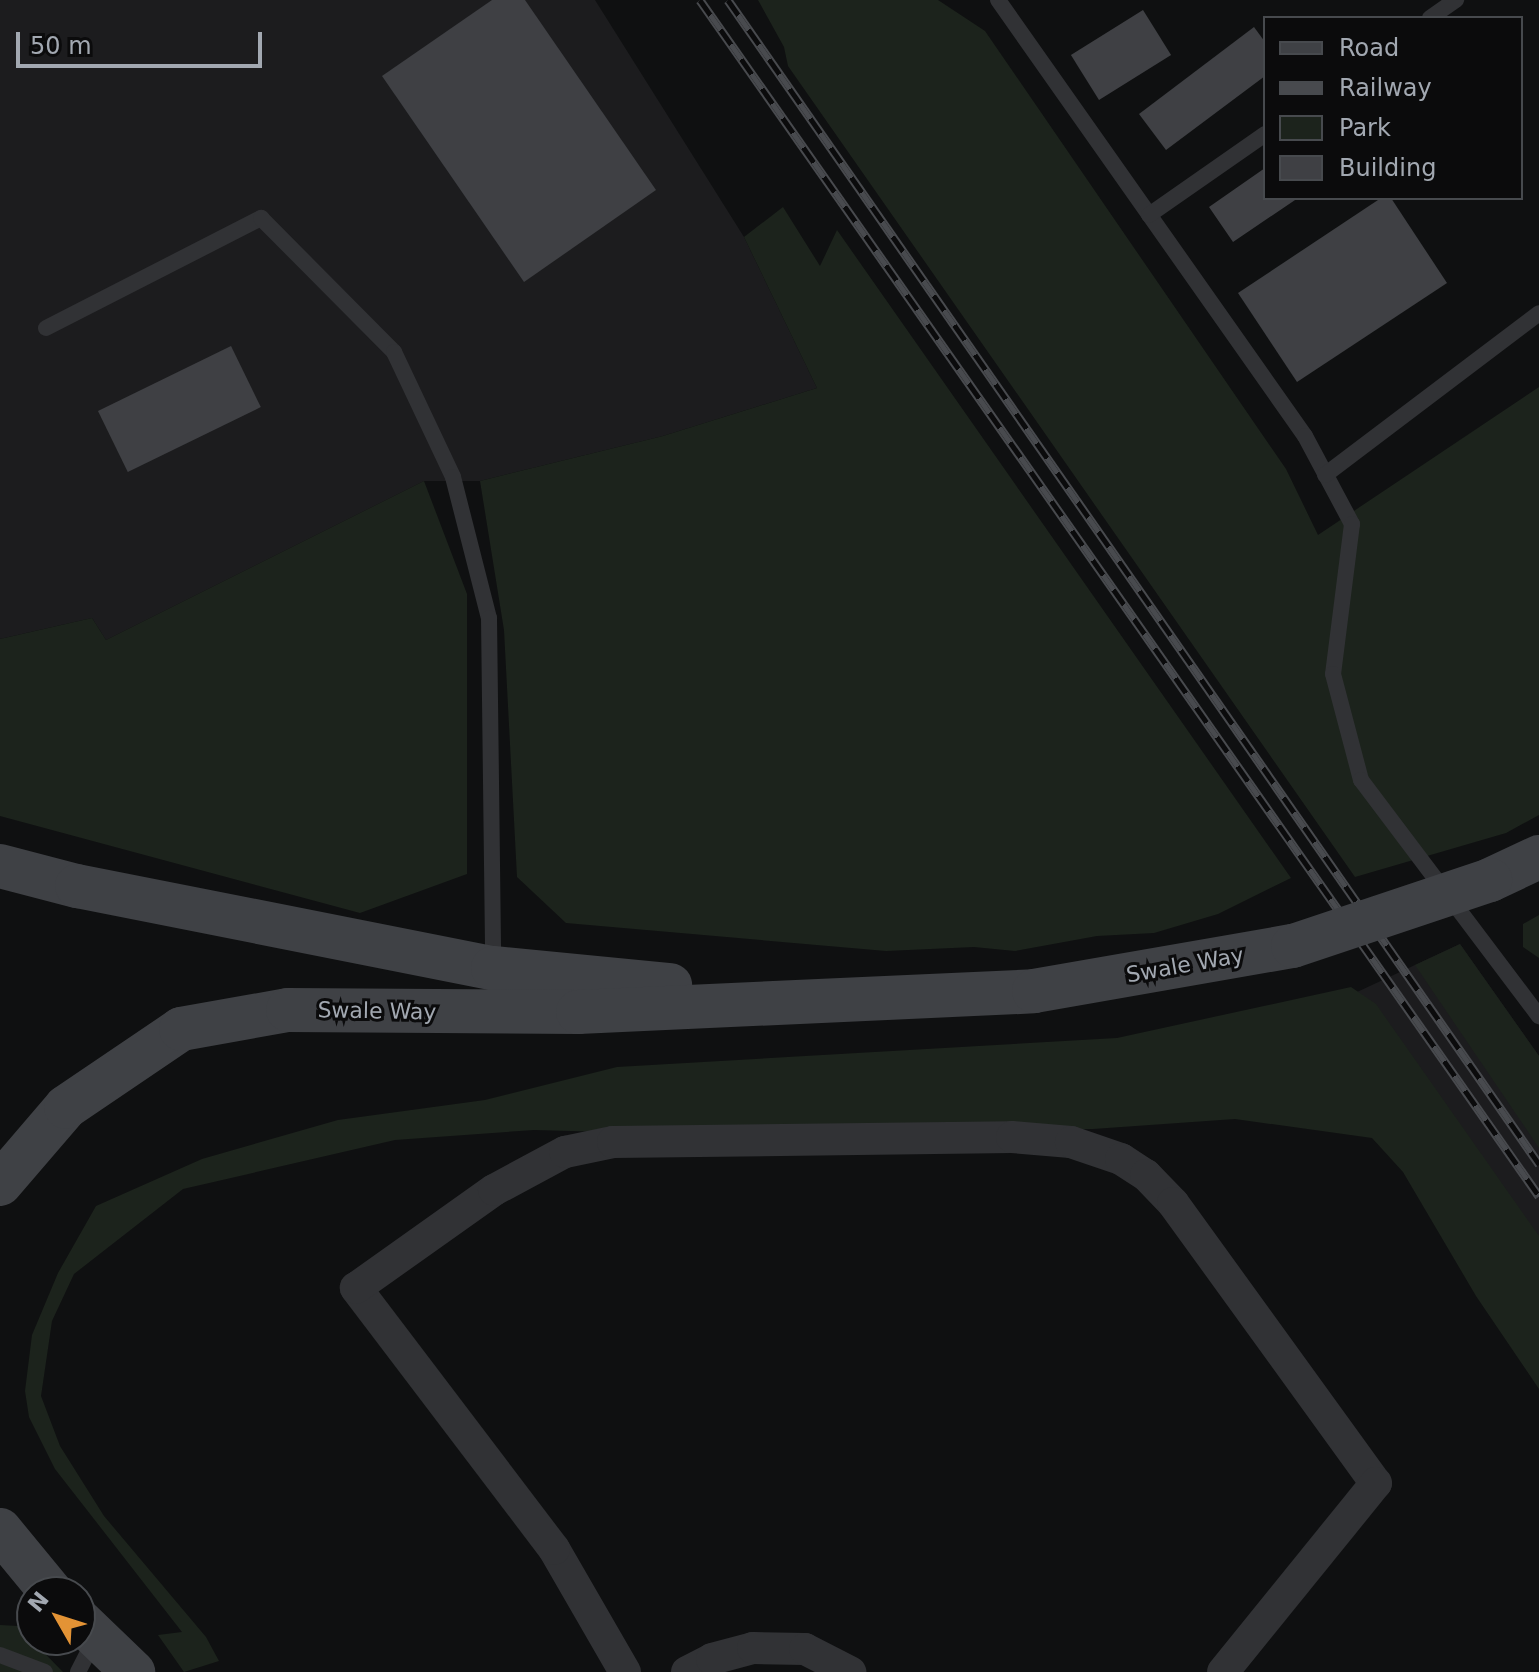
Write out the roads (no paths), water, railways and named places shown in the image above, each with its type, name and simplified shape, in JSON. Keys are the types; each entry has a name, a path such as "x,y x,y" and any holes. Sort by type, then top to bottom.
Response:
{"main road":[{"name":"Swale Way","path":"0,1184 66,1107 181,1029 288,1010 495,990 815,1000 1034,991 1293,946 1490,880 1539,857"},
{"name":"Swale Way","path":"0,866 495,990"},
{"path":"0,1530 37,1576"},
{"path":"0,1557 29,1576"},
{"path":"96,1650 133,1672"}],"street":[{"path":"625,1672 554,1549 356,1288 494,1190 565,1152 613,1142 1012,1137 1071,1142 1121,1159 1146,1175 1173,1203 1376,1483 1223,1672"},
{"path":"687,1672 712,1659 753,1648 805,1649 850,1672"}],"lane":[{"path":"998,0 1305,436 1352,524 1333,674 1361,780 1539,1016"},
{"path":"1433,16 1456,0"},
{"path":"1149,215 1263,135"},
{"path":"46,328 261,218 394,352 453,477 489,618 495,990"},
{"path":"1325,475 1539,313"},
{"path":"0,1655 45,1672"}],"railway":[{"path":"700,0 1539,1196"},
{"path":"728,0 1539,1164"}]}
